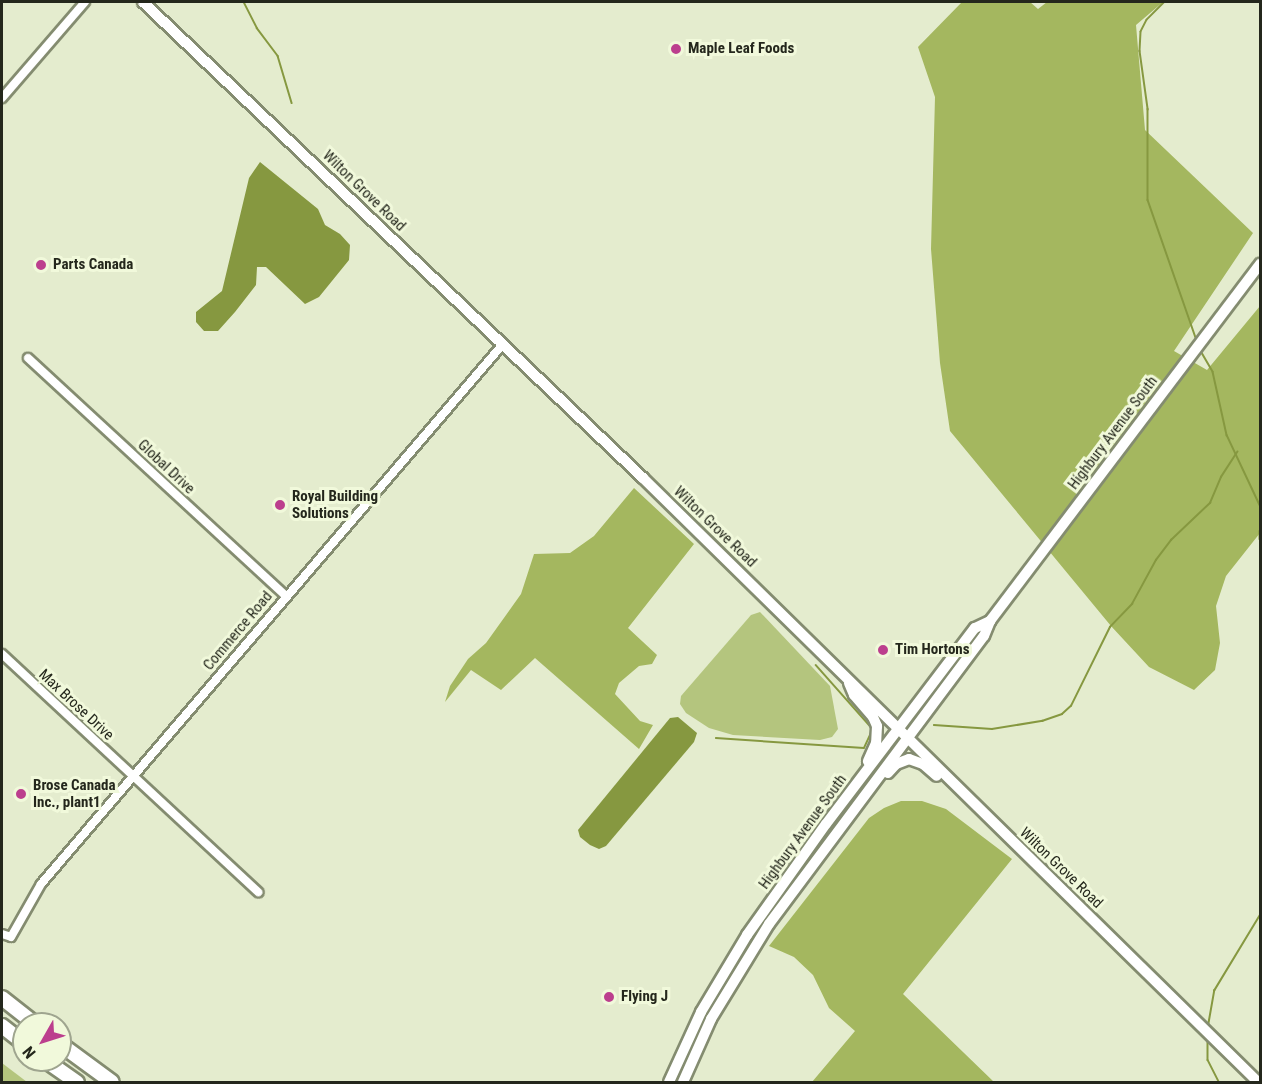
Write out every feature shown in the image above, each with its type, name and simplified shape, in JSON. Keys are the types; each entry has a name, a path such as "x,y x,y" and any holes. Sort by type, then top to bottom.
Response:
{"highway":[{"path":"2,998 20,1012"},
{"path":"72,1053 112,1083"},
{"path":"62,1072 77,1083"}],"main road":[{"name":"Wilton Grove Road","path":"143,2 503,344 849,680 1258,1083"},
{"name":"Highbury Avenue South","path":"682,1083 711,1019 748,956 814,861 865,797 984,636 990,621 1260,264"},
{"name":"Highbury Avenue South","path":"669,1083 701,1012 732,957 854,788 975,628 990,621"},
{"path":"849,680 854,696 873,717 878,734 854,788"},
{"path":"865,797 896,764 909,759 923,764 990,820"}],"street":[{"path":"2,98 85,2"},
{"name":"Commerce Road","path":"2,934 10,937 41,884 503,344"},
{"name":"Global Drive","path":"28,358 286,596"},
{"name":"Max Brose Drive","path":"2,654 258,891"}],"shaded area":[{"path":"962,2 1030,2 1038,9 1047,2 1163,2 1136,25 1145,130 1253,233 1174,351 1207,370 1260,306 1260,533 1226,576 1216,606 1220,643 1215,670 1194,690 1149,667 1111,626 950,431 940,363 931,249 935,97 918,47"},
{"path":"260,162 318,209 325,225 340,234 350,245 349,260 319,297 305,304 266,267 257,267 256,285 235,312 218,331 204,331 196,322 196,312 222,291 249,178"},
{"path":"634,488 694,544 628,628 657,655 652,664 639,666 619,683 615,694 640,721 653,725 639,749 535,658 501,690 471,670 445,702 450,686 468,659 486,643 521,594 534,554 570,553 594,536"},
{"path":"760,612 830,686 838,729 832,737 820,740 733,735 709,728 686,713 680,704 681,696 751,615"},
{"path":"678,717 697,733 694,742 606,846 599,849 590,845 580,837 578,830 670,718"},
{"path":"901,801 922,801 946,809 1012,859 903,994 994,1082 812,1082 855,1031 829,1008 813,975 794,957 769,946 869,818"},
{"path":"2,1063 27,1082 2,1082"}],"waterway":[{"path":"244,2 257,28 278,56 292,103"},
{"path":"1165,2 1147,20 1141,32 1140,51 1148,109 1148,200 1197,341"},
{"path":"1201,351 1213,372 1227,435 1260,505"},
{"path":"934,725 992,729 1042,721 1062,714 1071,706 1110,627 1132,604 1156,560 1171,540 1210,503 1221,477 1237,452"},
{"path":"1260,531 1260,539"},
{"path":"816,665 871,727"},
{"path":"716,738 864,748 872,731"},
{"path":"1208,1026 1214,991 1260,915"},
{"path":"1208,1040 1208,1060 1219,1082"}],"place":[{"name":"Maple Leaf Foods","path":"676,49"},
{"name":"Parts Canada","path":"41,265"},
{"name":"Royal Building Solutions","path":"280,505"},
{"name":"Tim Hortons","path":"883,650"},
{"name":"Brose Canada Inc., plant1","path":"21,794"},
{"name":"Flying J","path":"609,997"}]}
